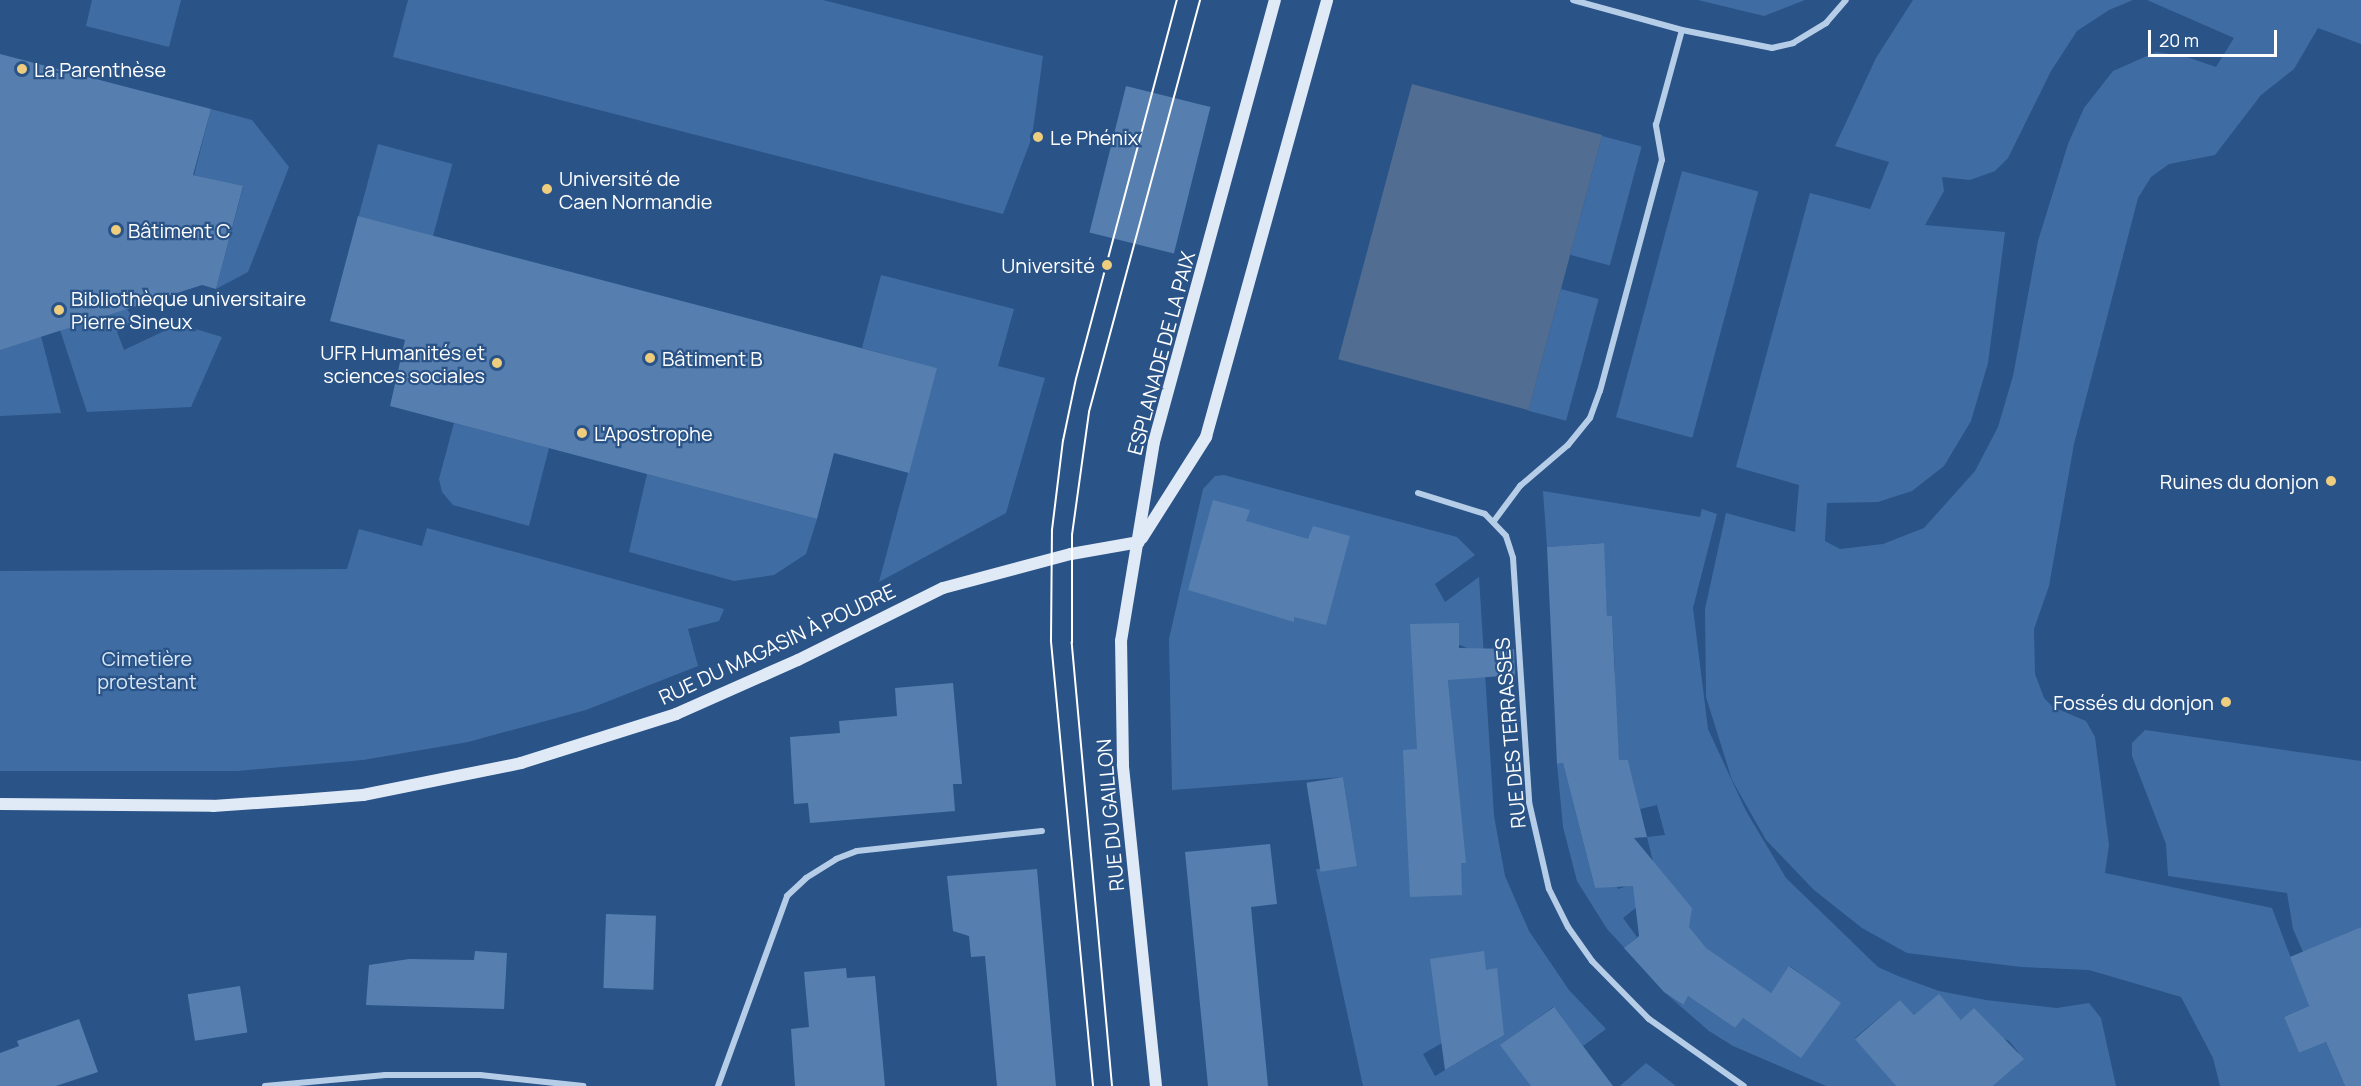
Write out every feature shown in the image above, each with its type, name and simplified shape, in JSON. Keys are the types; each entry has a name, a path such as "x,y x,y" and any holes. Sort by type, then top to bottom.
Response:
{"main road":[{"name":"ESPLANADE DE LA PAIX","path":"1139,542 1154,442 1275,0"},
{"path":"1139,542 1206,438 1327,0"},
{"name":"RUE DU MAGASIN À POUDRE","path":"0,804 213,806 301,800 363,795 521,763 676,714 798,660 944,588 1071,554 1139,542"},
{"name":"RUE DU GAILLON","path":"1139,542 1121,641 1120,698 1128,829 1156,1086"}],"street":[{"path":"1574,0 1682,30 1772,48 1793,43 1826,23 1846,0"},
{"path":"1494,521 1520,486 1568,445 1590,418 1600,391 1662,160 1656,125 1682,30"},
{"name":"RUE DES TERRASSES","path":"1418,493 1470,507 1494,521 1506,536 1513,558 1529,802 1549,889 1574,936 1616,987 1685,1047 1744,1086"},
{"path":"718,1086 787,896 806,878 836,859 857,852 1042,831"},
{"path":"265,1086 342,1078 480,1075 584,1086"},
{"path":"342,1078 342,1086"}],"green space":[{"path":"92,0 181,0 169,47 86,26"},
{"path":"408,0 823,0 1043,56 1032,137 1003,214 393,57"},
{"path":"1698,0 1805,0 1764,16"},
{"path":"1913,0 2133,0 2109,10 2077,31 2051,71 2008,158 1995,171 1970,180 1942,177 1944,191 1925,225 2005,232 1988,363 1971,421 1944,466 1912,491 1878,502 1827,503 1825,541 1840,549 1883,544 1924,528 1975,471 1998,427 2013,376 2038,241 2068,144 2084,108 2113,71 2156,52 2184,56 2216,67 2234,38 2147,0 2361,0 2361,44 2318,28 2294,69 2261,95 2215,155 2169,164 2151,177 2138,198 2074,444 2049,586 2034,629 2035,674 2044,698 2053,707 2086,721 2095,737 2109,845 2105,873 2272,908 2309,1006 2284,1017 2299,1053 2326,1042 2345,1086 2220,1086 2213,1058 2181,997 2089,970 2021,967 1907,953 1862,928 1814,890 1766,840 1732,780 1706,697 1705,609 1726,513 1795,532 1799,485 1736,467 1810,193 1870,209 1889,162 1835,146 1876,58"},
{"path":"211,109 252,120 289,167 248,272 216,289 243,187 194,175"},
{"path":"1602,136 1642,147 1610,265 1570,255"},
{"path":"378,144 452,164 433,236 359,216"},
{"path":"1682,171 1758,191 1692,438 1616,417"},
{"path":"881,275 1014,309 998,366 1045,378 1006,513 879,582 936,368 862,348"},
{"path":"1561,289 1599,299 1566,421 1528,411"},
{"path":"127,309 135,321 117,332 124,350 179,324 222,337 191,407 87,412 60,330"},
{"path":"41,336 61,413 0,416 0,341"},
{"path":"454,423 549,448 529,526 453,505 442,492 439,479"},
{"path":"647,474 817,519 806,554 774,575 734,581 629,552"},
{"path":"1224,475 1457,537 1475,555 1435,584 1445,602 1479,577 1494,816 1505,876 1529,931 1569,990 1606,1029 1583,1046 1553,1007 1512,1037 1531,1086 1363,1086 1316,869 1357,866 1343,777 1172,790 1169,639 1203,489 1215,476","holes":["1411,624 1467,648 1448,680 1452,722","1483,1019 1496,1040 1435,1076 1423,1054"]},
{"path":"1543,491 1700,517 1702,509 1717,514 1693,608 1708,729 1746,811 1786,878 1878,967 1898,976 1939,991 1986,1000 2057,1008 2089,1003 2101,1018 2116,1086 1993,1086 2017,1065 2019,1053 2009,1041 1961,1020 1939,995 1914,1015 1900,1000 1855,1038 1896,1086 1826,1086 1733,1046 1709,1031 1664,992 1682,1005 1688,996 1735,1028 1755,1002 1652,895 1623,918 1637,937 1629,944 1633,957 1607,929 1577,881 1563,827 1557,764 1563,763 1595,888 1615,882 1618,889 1639,882 1655,870 1647,837 1665,835 1657,805 1640,809 1628,760 1619,760 1610,672 1615,671 1612,616 1607,616 1603,543 1547,547","holes":["1790,966 1835,1000 1750,1022"]},
{"name":"Cimetière protestant","path":"427,528 724,609 719,621 688,629 698,666 586,710 468,742 363,760 237,771 0,771 0,571 347,569 359,529 422,546"},
{"path":"2145,730 2361,761 2361,927 2303,952 2293,929 2287,893 2168,876 2166,844 2132,756 2132,743"},
{"path":"1646,1063 1676,1086 1620,1086"}],"shaded area":[{"path":"1412,84 1602,135 1529,410 1338,359"}],"building":[{"name":"Bâtiment C","path":"0,54 211,109 193,175 243,186 216,289 202,285 0,350"},
{"path":"1126,86 1210,107 1174,254 1089,233"},
{"name":"Bâtiment B","path":"358,216 937,368 909,473 834,453 817,519 390,406 405,340 330,321"},
{"path":"1213,500 1250,510 1246,521 1308,539 1313,526 1350,536 1326,625 1294,617 1294,622 1188,590"},
{"path":"1604,543 1607,616 1612,616 1619,760 1628,760 1647,837 1634,838 1692,908 1689,927 1706,948 1771,993 1789,966 1841,1003 1801,1058 1743,1018 1735,1028 1688,996 1683,1005 1664,992 1624,948 1639,936 1633,886 1595,888 1563,763 1557,764 1547,547"},
{"path":"1459,623 1459,648 1514,649 1515,675 1448,680 1466,863 1461,863 1462,895 1410,897 1403,750 1417,749 1410,624"},
{"path":"953,683 962,784 953,784 955,811 810,823 808,803 794,804 790,737 840,733 839,721 897,716 895,688"},
{"path":"1343,777 1357,866 1321,872 1306,783"},
{"path":"1270,844 1277,904 1251,907 1268,1086 1208,1086 1185,852"},
{"path":"1037,869 1056,1086 997,1086 985,956 971,957 969,936 953,931 947,876"},
{"path":"606,914 656,916 653,990 603,988"},
{"path":"2361,927 2361,1086 2345,1086 2326,1042 2299,1053 2284,1017 2309,1006 2290,957"},
{"path":"475,951 507,953 504,1009 366,1005 369,965 409,959 474,960"},
{"path":"1484,951 1486,970 1497,968 1504,1035 1445,1070 1430,959"},
{"path":"846,968 847,978 875,976 885,1086 795,1086 791,1029 809,1027 804,972"},
{"path":"240,986 247,1032 195,1041 188,994"},
{"path":"1939,994 1961,1020 1974,1008 2024,1059 1993,1086 1896,1086 1855,1039 1900,1000 1914,1015"},
{"path":"1554,1007 1613,1086 1531,1086 1500,1045"},
{"path":"79,1019 98,1072 56,1086 0,1086 0,1053 19,1046 17,1041"}],"tram line":[{"path":"1093,1086 1051,641 1052,530 1063,441 1076,379 1177,0"},
{"path":"1112,1086 1072,643 1072,535 1089,412 1200,0"}],"place":[{"name":"La Parenthèse","path":"22,69"},
{"name":"Le Phénix","path":"1038,137"},
{"name":"Université de Caen Normandie","path":"547,189"},
{"name":"Bâtiment C","path":"116,230"},
{"name":"Université","path":"1107,265"},
{"name":"Bibliothèque universitaire Pierre Sineux","path":"59,310"},
{"name":"Bâtiment B","path":"650,358"},
{"name":"UFR Humanités et sciences sociales","path":"497,363"},
{"name":"L'Apostrophe","path":"582,433"},
{"name":"Ruines du donjon","path":"2331,481"},
{"name":"Fossés du donjon","path":"2226,702"}]}
